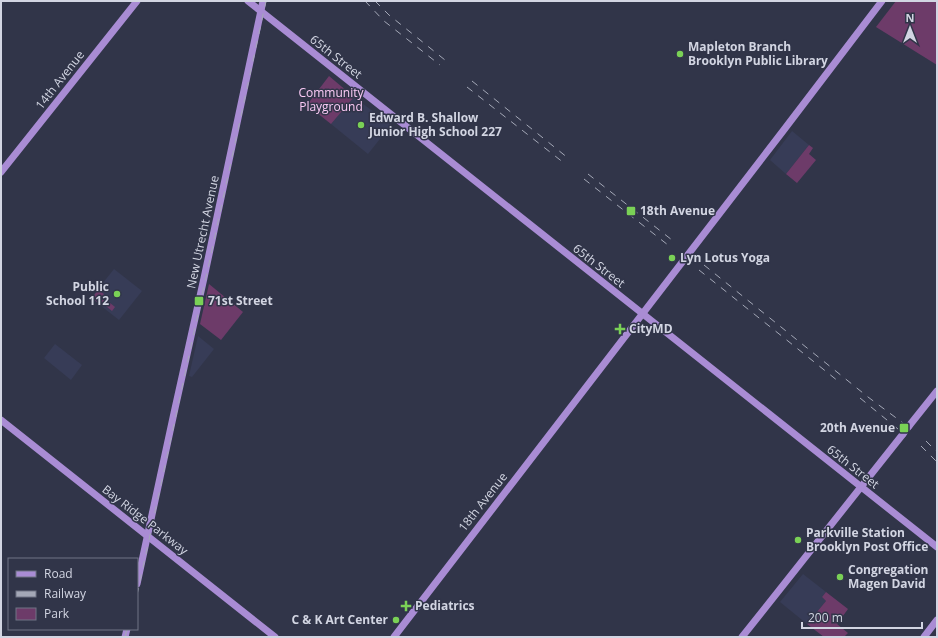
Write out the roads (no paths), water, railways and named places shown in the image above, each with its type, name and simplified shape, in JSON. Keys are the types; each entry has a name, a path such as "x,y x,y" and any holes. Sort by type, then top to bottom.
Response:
{"street":[{"name":"14th Avenue","path":"1,172 136,1"},
{"name":"65th Street","path":"248,1 937,547"},
{"name":"New Utrecht Avenue","path":"138,580 263,1"},
{"name":"18th Avenue","path":"394,637 882,1"},
{"path":"742,637 937,391"},
{"name":"Bay Ridge Parkway","path":"1,420 275,637"},
{"path":"924,637 937,620"}],"railway":[{"path":"138,590 266,1"},
{"path":"365,1 384,21 440,65"},
{"path":"375,1 389,15 445,60"},
{"path":"472,81 568,158"},
{"path":"467,87 564,163"},
{"path":"588,174 672,240"},
{"path":"584,179 668,245"},
{"path":"704,265 868,397 903,423"},
{"path":"699,270 838,381"},
{"path":"860,398 898,429"},
{"path":"926,441 937,452"},
{"path":"921,446 937,462"},
{"path":"125,637 127,630"}],"place":[{"name":"Mapleton Branch Brooklyn Public Library","path":"680,54"},
{"name":"Edward B. Shallow Junior High School 227","path":"361,125"},
{"name":"18th Avenue","path":"631,211"},
{"name":"Lyn Lotus Yoga","path":"672,258"},
{"name":"Public School 112","path":"117,294"},
{"name":"71st Street","path":"199,301"},
{"name":"CityMD","path":"620,329"},
{"name":"20th Avenue","path":"904,428"},
{"name":"Parkville Station Brooklyn Post Office","path":"798,540"},
{"name":"Congregation Magen David","path":"840,577"},
{"name":"Pediatrics","path":"406,606"},
{"name":"C & K Art Center","path":"396,620"}],"park label":[{"name":"Community Playground","path":"331,100"}]}
